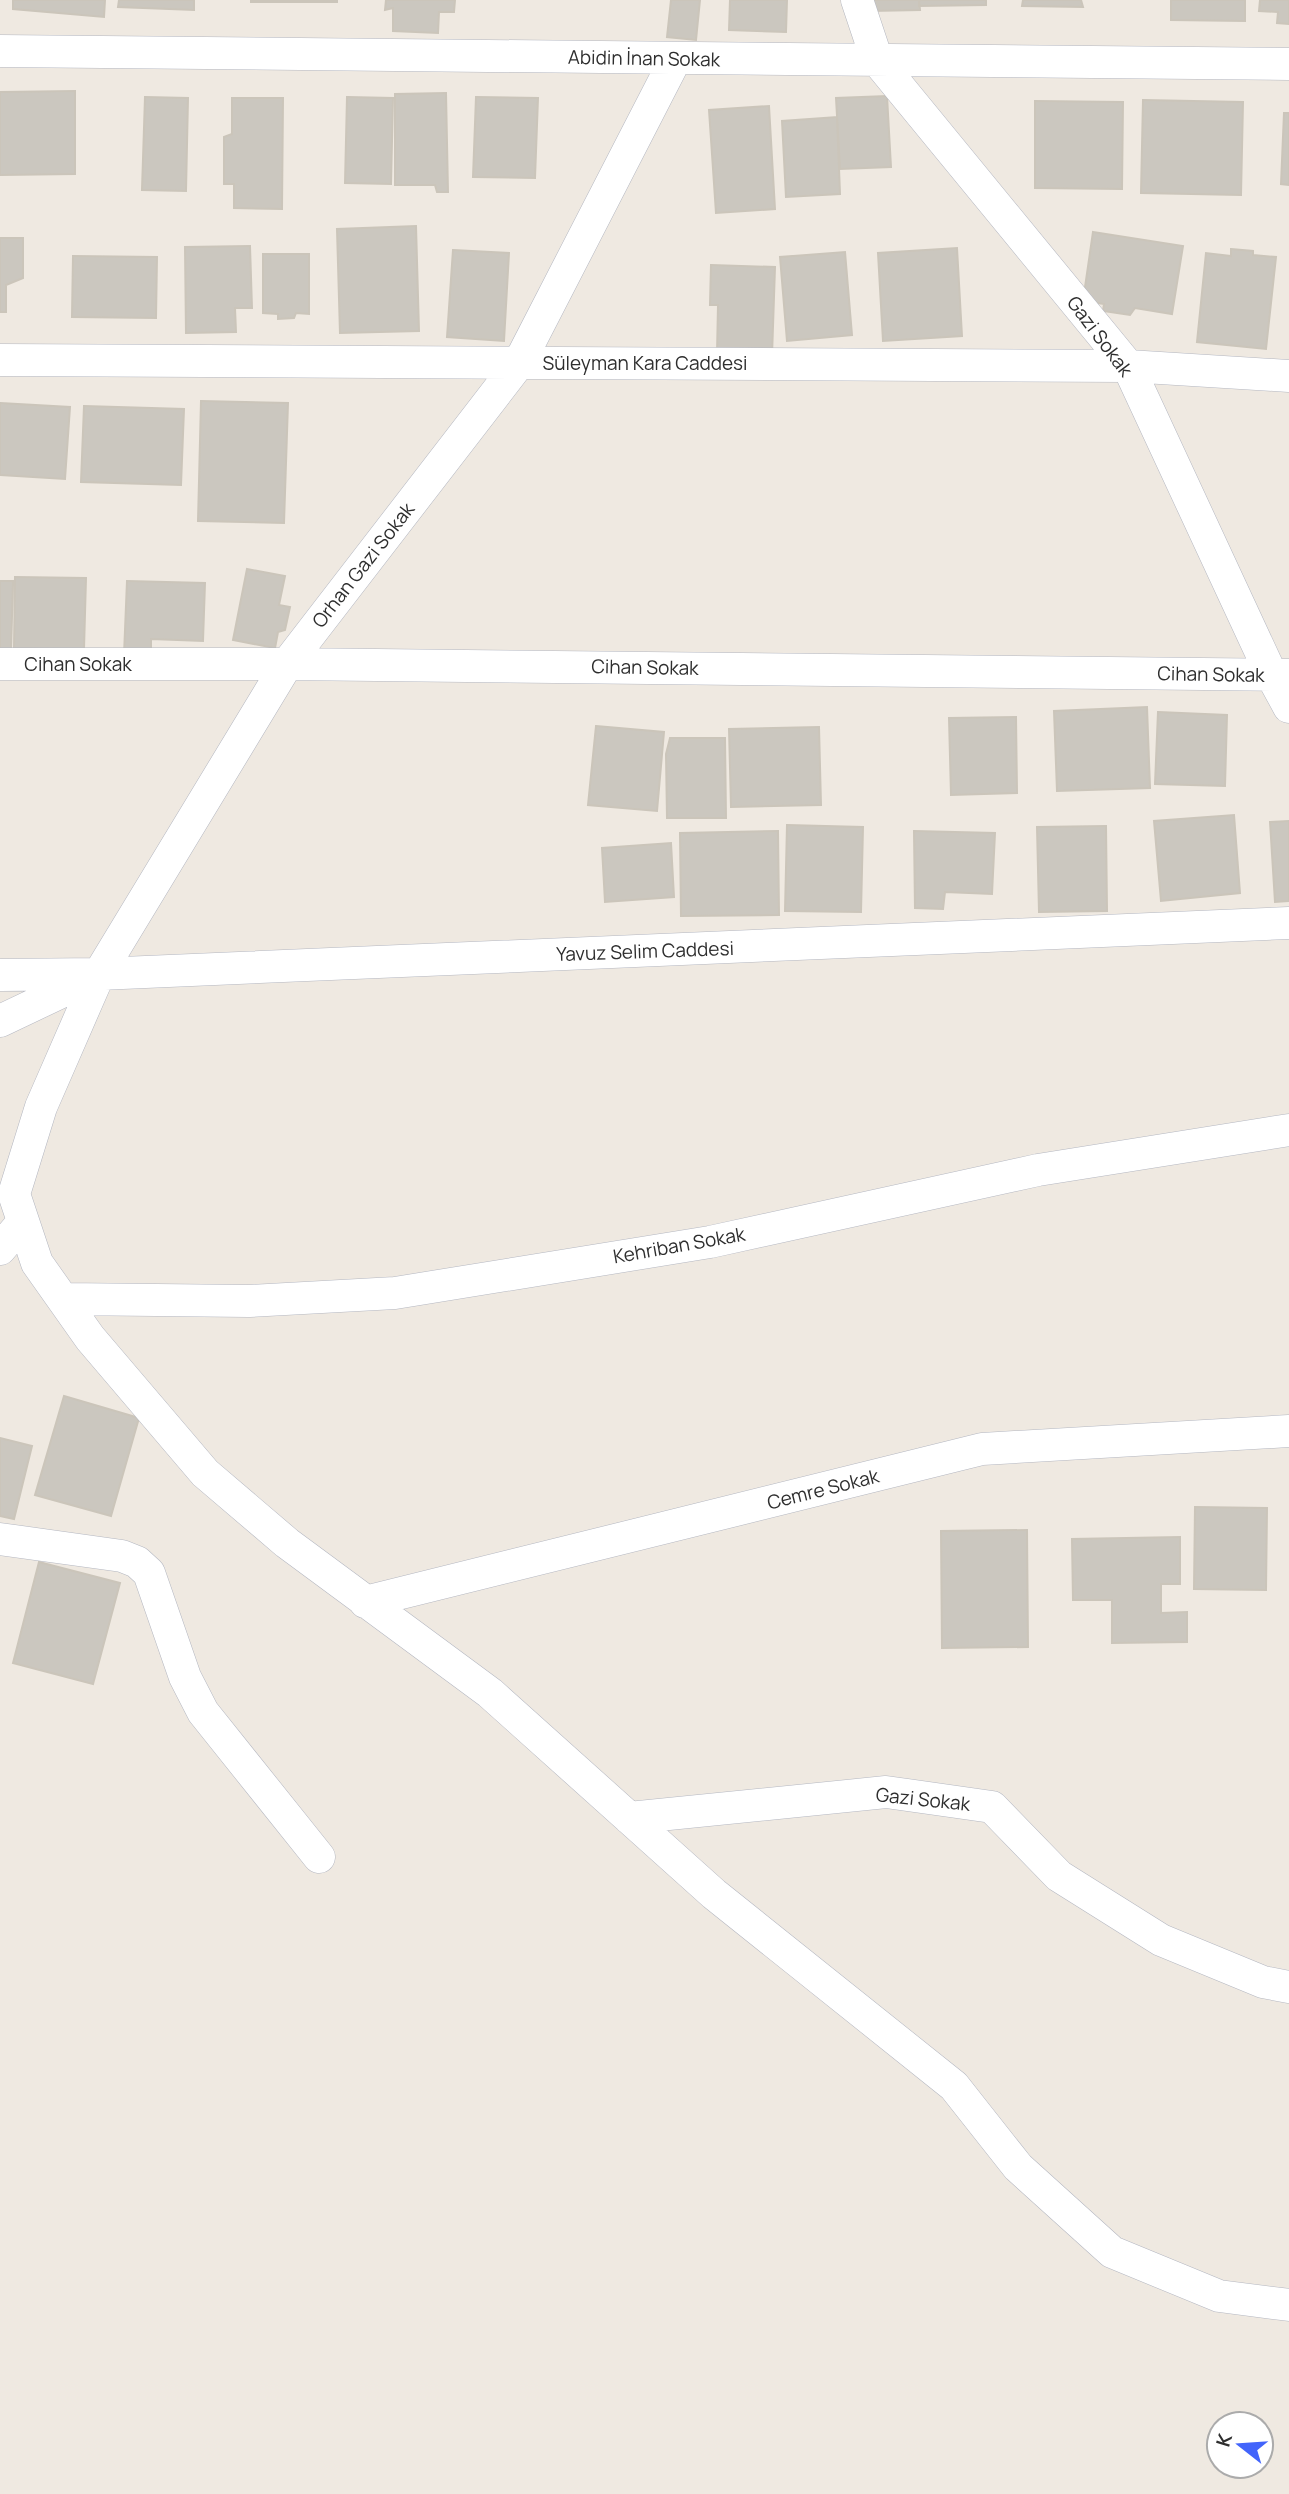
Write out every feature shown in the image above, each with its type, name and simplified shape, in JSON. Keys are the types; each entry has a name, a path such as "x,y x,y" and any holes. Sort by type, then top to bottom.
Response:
{"street":[{"name":"Gazi Sokak","path":"857,0 877,60 1128,366 1280,674 1289,707"},
{"name":"Abidin İnan Sokak","path":"0,51 1289,64"},
{"name":"Orhan Gazi Sokak","path":"676,58 520,363 287,664 99,974 41,1107 14,1194 37,1263 90,1338 205,1473 287,1543 490,1693 714,1894 954,2086 1018,2167 1112,2252 1219,2297 1289,2305"},
{"name":"Süleyman Kara Caddesi","path":"0,360 1128,366 1289,376"},
{"name":"Cihan Sokak","path":"0,664 287,664 1280,674"},
{"name":"Yavuz Selim Caddesi","path":"0,975 99,974 1289,923"},
{"path":"0,1021 99,974"},
{"name":"Kehriban Sokak","path":"63,1299 249,1301 395,1293 710,1242 1038,1170 1289,1130"},
{"path":"0,1249 23,1222"},
{"name":"Cemre Sokak","path":"365,1602 982,1450 1289,1431"},
{"path":"0,1539 122,1556 137,1562 149,1573 186,1677 203,1712 319,1857"},
{"name":"Gazi Sokak","path":"629,1818 886,1792 992,1807 1059,1875 1161,1940 1263,1982 1289,1987"}],"building":[{"path":"13,0 105,0 104,17 13,9"},
{"path":"119,0 194,0 194,10 118,7"},
{"path":"337,0 337,2 251,2"},
{"path":"386,0 455,0 454,12 439,12 438,33 393,31 393,8 385,10"},
{"path":"671,0 700,0 696,40 667,37"},
{"path":"730,0 787,0 786,32 729,30"},
{"path":"870,0 919,0 920,10 870,11"},
{"path":"919,0 986,0 986,5 919,6"},
{"path":"1023,0 1081,0 1083,7 1022,6"},
{"path":"1171,0 1245,0 1245,21 1171,20"},
{"path":"1260,0 1289,0 1289,24 1277,23 1278,12 1259,11"},
{"path":"75,91 75,174 0,175 0,92"},
{"path":"446,93 448,192 437,192 435,185 395,185 395,94"},
{"path":"887,96 891,167 840,169 836,98"},
{"path":"145,97 188,98 186,191 142,190"},
{"path":"347,97 393,98 391,184 345,183"},
{"path":"476,97 538,98 535,178 473,177"},
{"path":"232,98 283,98 282,209 234,208 234,184 224,184 224,137 232,134"},
{"path":"1143,100 1243,102 1241,195 1141,193"},
{"path":"1035,101 1123,102 1122,189 1035,188"},
{"path":"769,106 775,209 716,213 709,110"},
{"path":"1284,113 1289,113 1289,185 1281,184"},
{"path":"837,117 840,194 786,197 782,121"},
{"path":"416,226 419,331 340,333 337,229"},
{"path":"1093,232 1183,246 1172,314 1135,308 1130,315 1103,311 1104,304 1083,301"},
{"path":"0,238 23,238 23,278 6,285 6,312 0,312"},
{"path":"250,246 252,308 235,308 236,332 186,333 185,247"},
{"path":"957,248 962,336 883,341 878,253"},
{"path":"1231,249 1276,257 1266,349 1197,342 1206,253 1231,256"},
{"path":"453,250 509,253 504,341 447,337"},
{"path":"845,252 852,335 787,341 780,257"},
{"path":"263,254 309,254 309,314 296,313 294,318 278,319 278,314 263,313"},
{"path":"73,256 157,257 156,318 72,317"},
{"path":"711,265 775,267 772,356 717,354 718,305 710,305"},
{"path":"201,401 288,403 284,523 198,521"},
{"path":"0,403 70,407 65,479 0,475"},
{"path":"84,406 184,409 181,485 81,482"},
{"path":"247,569 285,576 279,605 290,607 285,630 278,632 275,648 233,640"},
{"path":"15,577 86,578 84,649 14,648"},
{"path":"0,581 13,581 11,652 0,652"},
{"path":"127,581 205,583 203,641 151,639 151,655 124,655"},
{"path":"1147,707 1150,788 1057,791 1054,711"},
{"path":"1158,712 1227,715 1225,786 1155,784"},
{"path":"1016,717 1017,793 951,795 949,718"},
{"path":"596,726 664,732 657,811 588,805"},
{"path":"819,727 821,805 731,807 729,729"},
{"path":"670,738 725,738 726,818 667,818 666,754"},
{"path":"1234,815 1240,893 1161,901 1154,821"},
{"path":"1289,821 1289,901 1275,902 1270,822"},
{"path":"787,825 863,827 861,912 785,911"},
{"path":"1106,826 1107,911 1039,912 1037,827"},
{"path":"778,831 779,915 681,916 680,833"},
{"path":"914,831 995,833 992,894 945,892 943,909 915,908"},
{"path":"671,843 674,897 605,902 602,848"},
{"path":"64,1396 139,1418 111,1516 35,1495"},
{"path":"0,1438 32,1446 14,1519 0,1516"},
{"path":"1195,1507 1267,1508 1266,1590 1194,1589"},
{"path":"1027,1530 1028,1647 942,1648 941,1531"},
{"path":"1180,1537 1180,1584 1161,1584 1161,1613 1187,1612 1187,1642 1112,1643 1112,1600 1073,1600 1072,1539"},
{"path":"39,1562 120,1583 93,1684 13,1663"}]}
